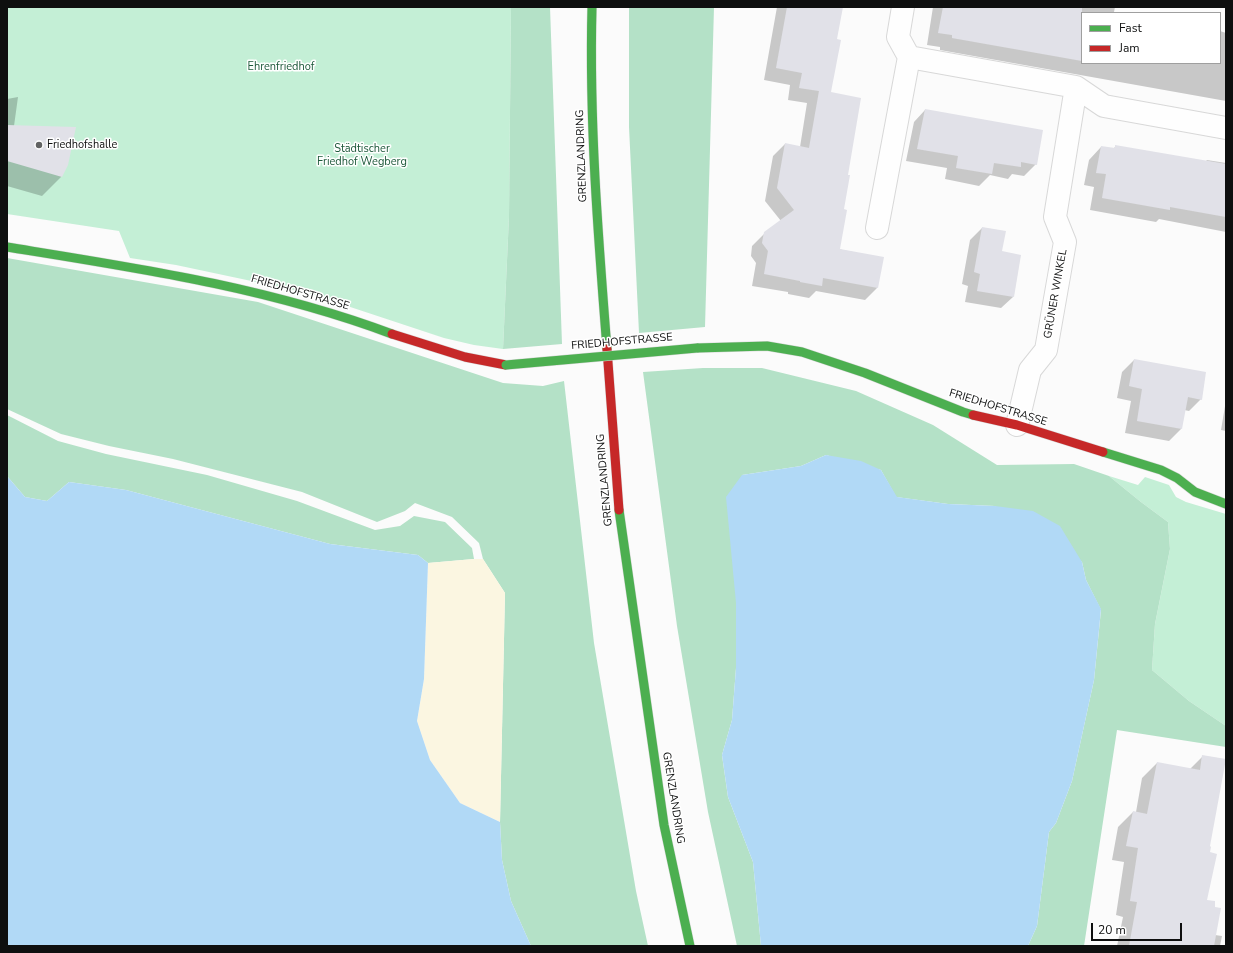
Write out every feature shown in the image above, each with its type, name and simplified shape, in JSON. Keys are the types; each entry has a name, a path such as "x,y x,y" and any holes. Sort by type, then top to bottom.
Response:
{"street":[{"name":"GRENZLANDRING","path":"592,7 591,45 596,204 620,523 664,824 690,946"},
{"path":"877,228 909,57 898,37 903,7"},
{"path":"909,57 1076,87 1104,106 1226,128"},
{"name":"GRÜNER WINKEL","path":"1017,425 1030,370 1046,350 1065,242 1056,217 1076,87"},
{"name":"FRIEDHOFSTRASSE","path":"7,247 173,274 283,299 389,332 455,356 489,363 506,365 697,348 739,346 767,346 802,352 865,373 963,412 1017,425 1161,470 1177,478 1195,492 1226,504"}],"green space":[{"name":"Städtischer Friedhof Wegberg","path":"7,7 511,7 509,216 503,349 474,345 444,338 308,293 176,265 130,258 119,231 7,214"},
{"path":"511,7 550,7 562,344 503,349 509,216"},
{"path":"629,7 714,7 705,327 639,333 629,127"},
{"path":"7,258 258,302 503,383 543,386 564,381 594,643 636,891 648,946 531,946 511,901 502,860 500,822 505,593 483,559 479,543 452,517 415,503 405,511 377,522 302,492 173,459 109,446 61,434 7,409"},
{"path":"703,368 762,368 856,391 933,425 997,465 1074,464 1109,476 1168,522 1170,549 1155,624 1152,670 1189,701 1226,726 1226,747 1117,730 1084,946 1028,946 1037,926 1049,832 1056,823 1072,781 1094,680 1101,610 1086,580 1082,562 995,506 948,504 896,497 881,470 826,455 801,466 742,475 736,603 736,668 732,720 722,755 728,797 753,862 761,946 737,946 708,812 677,626 643,372"},
{"path":"7,415 58,441 106,454 207,475 297,501 375,530 400,526 414,516 445,522 472,548 474,559 428,563 418,555 330,544 126,490 69,482 47,501 25,497 7,476"},
{"path":"1109,476 1138,485 1145,477 1169,485 1176,497 1186,502 1226,514 1226,726 1189,701 1152,670 1155,624 1170,549 1168,522"}],"sand":[{"path":"483,559 505,593 500,822 460,803 430,760 417,721 424,679 428,563"}],"water":[{"path":"826,455 861,461 881,470 897,497 948,504 995,506 1033,511 1060,526 1082,562 1086,580 1101,609 1094,680 1072,781 1056,823 1049,832 1037,926 1028,946 761,946 753,862 728,797 722,755 732,720 736,668 736,603 726,497 742,475 801,466"},
{"path":"7,476 25,497 47,501 69,482 126,490 330,544 418,555 428,563 424,679 417,721 430,760 460,803 500,822 502,860 511,901 531,946 7,946"}],"building":[{"path":"787,7 843,7 837,39 841,40 831,92 861,98 848,175 850,175 844,209 847,210 840,249 884,257 878,288 823,278 822,286 764,274 768,251 762,243 764,232 794,210 777,188 785,143 809,148 819,91 799,88 802,73 776,68"},
{"path":"943,7 1082,7 1081,61 952,38 952,35 938,33"},
{"path":"925,109 1043,130 1037,165 1021,162 1021,167 994,163 992,174 956,168 958,156 917,149"},
{"name":"Friedhofshalle","path":"7,125 76,127 68,165 62,177 7,161"},
{"path":"1115,145 1226,164 1226,217 1170,207 1170,210 1102,198 1106,174 1096,173 1101,146 1115,148"},
{"path":"982,227 1006,231 1002,251 1021,255 1014,297 977,291 980,274 974,272"},
{"path":"1134,359 1206,372 1202,400 1188,397 1182,429 1137,421 1142,389 1129,386"},
{"path":"1202,755 1226,759 1210,846 1210,852 1217,854 1207,900 1215,901 1215,907 1221,908 1214,946 1129,946 1137,902 1130,901 1138,848 1126,846 1133,811 1147,814 1157,762 1200,770"}],"traffic: fast":[{"path":"592,7 591,50 593,135 607,349"},
{"path":"7,247 153,271 250,291 345,318 392,334"},
{"path":"697,348 767,346 802,352 865,373 973,415"},
{"path":"506,365 697,348"},
{"path":"1103,452 1161,470 1177,478 1195,492 1226,504"},
{"path":"619,510 664,825 690,946"}],"traffic: jam":[{"path":"392,334 465,357 506,365"},
{"path":"607,349 619,510"},
{"path":"973,415 1017,425 1103,452"}],"place":[{"name":"Friedhofshalle","path":"39,145"}],"park label":[{"name":"Ehrenfriedhof","path":"281,67"}]}
